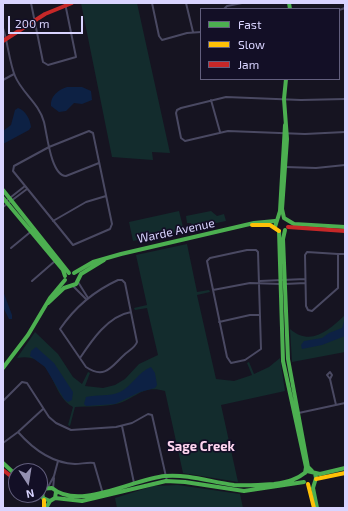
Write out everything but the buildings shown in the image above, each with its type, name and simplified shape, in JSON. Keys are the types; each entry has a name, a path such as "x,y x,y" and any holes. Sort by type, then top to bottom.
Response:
{"street":[{"path":"31,3 45,64 74,59 76,55 65,4"},
{"path":"5,40 34,19 54,8 72,3"},
{"path":"152,3 161,39 164,40 179,34 200,32"},
{"path":"186,3 193,32"},
{"path":"225,8 227,6 242,3"},
{"path":"3,28 14,74 41,113 54,163 62,176 66,176 99,163"},
{"path":"3,80 14,74"},
{"path":"286,80 284,99 286,122 280,211 275,227 279,231 283,361 308,462 313,472 315,481 313,488 317,508"},
{"path":"345,99 320,101 231,96 177,110 181,138 187,141 220,132 233,131 328,134 345,132"},
{"path":"211,100 220,132"},
{"path":"89,131 92,131 99,163 112,224 110,229 73,245 13,171 14,166 49,147 89,131"},
{"path":"285,133 286,167 282,209 284,218 288,222 294,224 345,227"},
{"path":"286,167 316,168 345,165"},
{"path":"7,202 25,186"},
{"path":"7,202 27,189"},
{"path":"3,190 7,202 55,261 71,286 87,299"},
{"path":"53,220 86,202 106,196"},
{"path":"7,202 34,228 60,263 78,280 87,299"},
{"path":"277,219 284,218"},
{"name":"Warde Avenue","path":"65,278 93,262 277,219"},
{"path":"288,222 283,239 288,359 306,467 304,474 314,508"},
{"name":"Warde Avenue","path":"252,225 275,227"},
{"path":"11,248 34,228"},
{"path":"279,231 286,229 345,231"},
{"path":"254,250 258,252 260,351 248,359 231,363 228,360 213,290 208,260 242,251 254,250"},
{"path":"338,254 338,288 314,311 308,310 306,308 305,255 307,252 345,254"},
{"name":"Warde Avenue","path":"71,286 83,273 106,259"},
{"path":"32,281 55,261"},
{"path":"3,368 28,335 50,298 65,278"},
{"path":"285,282 305,279"},
{"path":"122,280 125,283 131,312 137,342 112,368 102,371 90,370 86,367 71,344 61,333 60,329 68,317 87,299 111,283 122,280"},
{"path":"213,290 259,282 306,283"},
{"path":"48,303 61,290 71,286"},
{"path":"80,358 100,332 118,317 131,312"},
{"path":"219,322 250,315 260,315"},
{"path":"330,379 336,405"},
{"path":"3,401 22,382 25,382 32,390 43,409 56,423 71,430 122,426 148,414 153,416 166,478"},
{"path":"296,413 345,403"},
{"path":"3,442 18,432 43,409"},
{"path":"122,426 135,485"},
{"path":"18,432 35,449 58,461 74,464 94,463 103,495"},
{"path":"55,498 54,476 58,461"},
{"path":"45,508 50,501 55,498 82,501 135,485 166,478 196,478 235,485 252,485 298,478 304,474 313,472 320,474 345,468"},
{"path":"166,478 244,490 306,483 345,473"},
{"path":"48,484 54,476"},
{"path":"48,489 55,490 61,496 76,497 103,495"}],"green space":[{"path":"81,3 137,3 170,153 152,152 153,160 112,157"},
{"path":"179,211 184,231 133,241 129,222"},
{"path":"211,211 217,216 224,214 226,221 192,228 191,223 187,223 186,216"},
{"path":"187,244 197,292 209,290 210,292 197,295 216,379 234,381 252,375 247,363 249,362 254,374 269,367 280,358 285,391 221,405 238,482 183,473 165,391 150,389 116,404 75,407 70,426 68,425 73,407 65,401 59,393 45,367 38,361 29,358 17,358 35,332 58,354 73,377 82,384 88,372 90,373 85,386 103,388 115,385 125,379 139,364 158,355 147,308 135,310 134,308 147,305 136,255"},
{"path":"345,315 345,352 292,362 290,329 305,337 312,336 326,331"},
{"path":"178,485 240,494 243,508 117,508 115,498 153,486"}],"water":[{"path":"67,87 82,87 91,91 92,100 82,104 74,103 66,111 59,112 51,106 51,102 53,96"},
{"path":"18,108 27,116 31,127 29,130 3,144 3,131 11,125 15,110"},
{"path":"3,291 12,315 12,319 9,319 3,307"},
{"path":"345,318 345,336 322,345 302,349 301,345 304,341 322,338 329,333 342,328"},
{"path":"36,347 54,363 73,392 72,400 68,402 64,399 45,367 30,356 31,351"},
{"path":"151,367 155,373 157,385 155,388 140,392 115,404 86,406 84,404 86,397 120,392 142,372"}],"traffic: fast":[{"path":"289,3 290,8"},
{"path":"284,218 282,209 287,139 284,99 286,80"},
{"path":"275,227 280,211 285,125"},
{"path":"3,190 69,273"},
{"path":"3,198 63,270 65,276"},
{"path":"284,218 294,224 345,227"},
{"path":"74,273 93,262 121,254 254,223 275,221"},
{"path":"285,230 283,239 288,359 308,467 312,471"},
{"path":"279,231 283,361 306,467 305,473"},
{"path":"48,303 64,288 76,284 81,274 104,260"},
{"path":"3,368 28,335 50,298 65,280"},
{"path":"3,463 8,468"},
{"path":"48,488 52,488 63,494 77,496 91,495 107,492 152,478 165,476 191,477 234,485 264,485 292,480 307,471 320,474 345,468"},
{"path":"315,473 316,478 313,488 317,508"},
{"path":"55,498 82,501 166,481 185,482 244,491 304,482"},
{"path":"46,508 50,501 55,498 56,492"}],"traffic: slow":[{"path":"252,225 270,225 279,231"},
{"path":"316,479 345,473"},
{"path":"308,484 314,508"},
{"path":"44,503 44,508"}],"traffic: jam":[{"path":"3,41 45,14 72,3"},
{"path":"288,227 345,231"},
{"path":"3,470 8,474"}],"district":[{"name":"Sage Creek","path":"201,447"}]}
